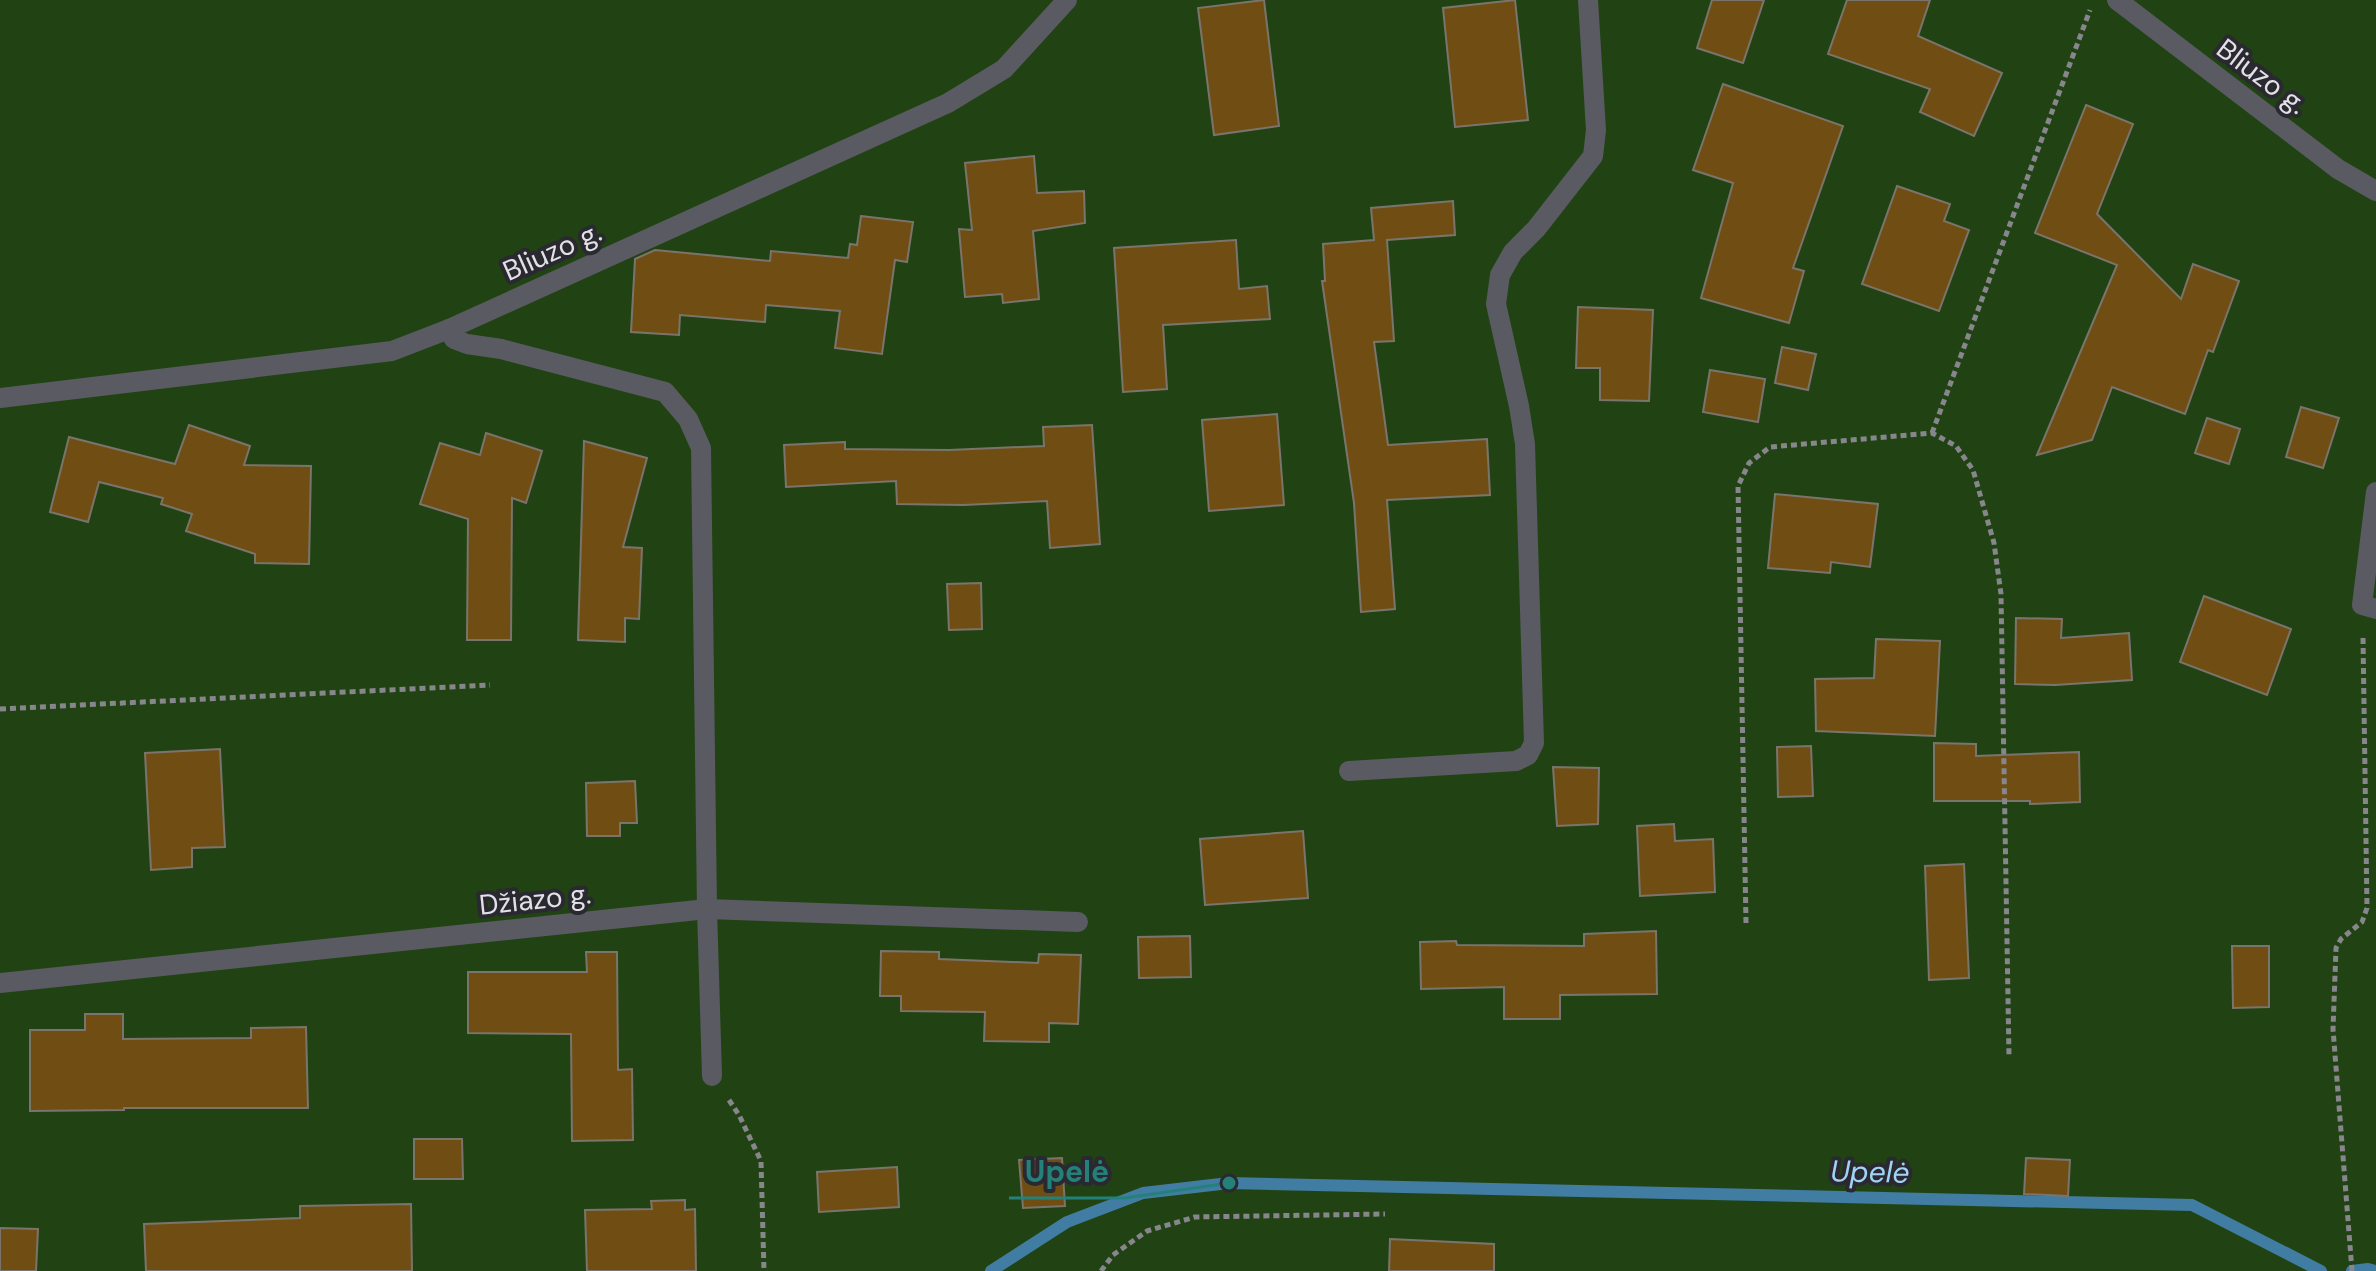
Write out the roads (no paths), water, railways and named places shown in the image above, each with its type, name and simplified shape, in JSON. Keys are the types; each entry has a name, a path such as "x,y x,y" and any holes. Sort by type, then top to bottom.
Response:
{"street":[{"name":"Bliuzo g.","path":"0,398 392,351 449,329 948,103 1004,69 1067,0"},
{"path":"1349,771 1516,761 1528,755 1534,743 1525,444 1496,304 1500,275 1513,252 1536,229 1593,156 1596,130 1588,0"},
{"name":"Bliuzo g.","path":"2117,0 2338,169 2376,191"},
{"path":"449,329 454,339 467,344 501,349 665,392 688,419 701,448 712,1076"},
{"path":"2369,607 2376,492"},
{"name":"Džiazo g.","path":"0,983 707,909 1078,922"}],"waterway":[{"name":"Upelė","path":"991,1271 1067,1222 1143,1193 1229,1183 2192,1205 2321,1271"},
{"name":"Upelė","path":"2352,1271 2375,1271"}],"place":[{"name":"Upelė","path":"1229,1183"}]}
